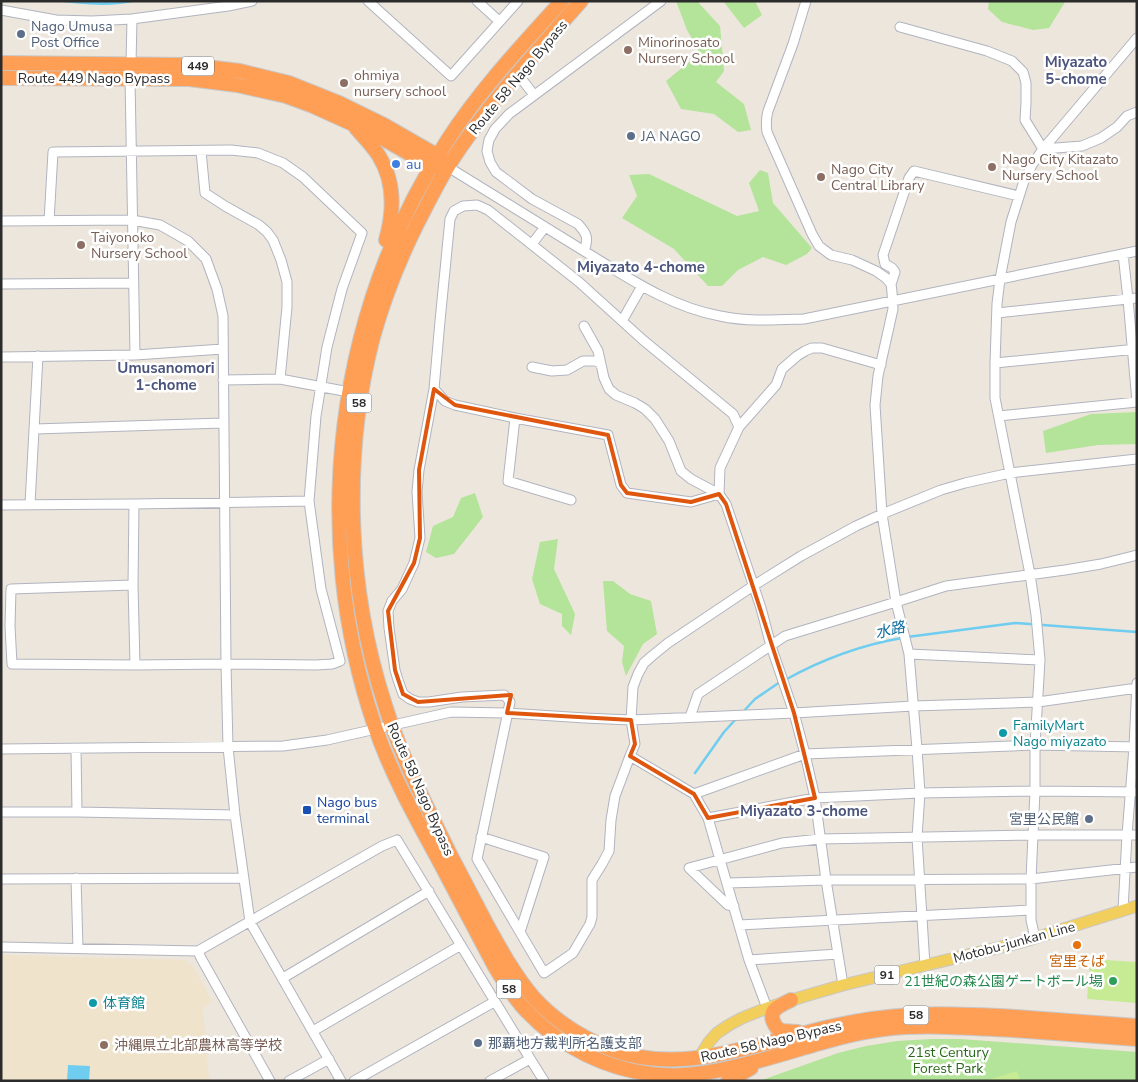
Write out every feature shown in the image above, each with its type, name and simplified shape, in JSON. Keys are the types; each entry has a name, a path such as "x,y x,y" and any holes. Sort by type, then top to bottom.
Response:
{"highway":[{"name":"Route 58 Nago Bypass","path":"562,1 484,90 457,126 434,161 406,213 385,261 358,346 344,428 339,483 340,549 343,582 354,650 376,730 408,803 494,965 522,1006 540,1024 563,1042 608,1064 626,1070 665,1076 692,1078 856,1034 883,1029 941,1026 1137,1040"},
{"name":"Route 58 Nago Bypass","path":"581,1 517,73 482,117 448,167 397,266 374,333 360,398 353,498 355,557 367,639 380,691 392,726 419,790 467,887 513,969 536,1000 570,1028 596,1043 635,1056 666,1060 699,1058 811,1031 878,1018 930,1014 1137,1026"},
{"name":"Route 449 Nago Bypass","path":"1,63 130,71 214,81 286,96 314,106 448,167"},
{"name":"Route 449 Nago Bypass","path":"1,78 130,71 189,65 240,71 289,83 315,92 362,114 434,161"},
{"path":"348,121 380,156 389,180 392,215 385,246 385,261"},
{"path":"791,1000 775,1008 772,1017 774,1025 782,1031 811,1031"},
{"name":"Motobu-junkan Line","path":"692,1078 699,1058"},
{"path":"728,1081 769,1058"},
{"path":"608,1064 627,1081"}],"main road":[{"name":"Motobu-junkan Line","path":"699,1058 709,1042 718,1033 747,1015 767,1008 843,986 1035,938 1137,906"}],"street":[{"path":"1,10 56,20 92,21 132,19 252,1"},
{"path":"368,1 451,76 518,1"},
{"path":"477,1 499,21"},
{"path":"584,251 587,237 578,224 532,199 496,172 490,162 487,151 489,140 495,129 509,114 661,1"},
{"path":"806,1 793,44 768,111 766,118 768,132 812,234 820,246 831,255 852,260 876,271 891,284"},
{"path":"132,19 130,71 135,355"},
{"path":"900,27 987,51 1012,61 1022,72 1026,84 1025,120 1043,149"},
{"path":"1035,938 1032,926 1031,879 1035,745 1040,660 1030,574 995,398 997,313 1000,279 1011,222 1024,181 1032,165 1043,149 1137,38"},
{"path":"517,73 534,95"},
{"path":"1043,149 1082,146 1100,138 1117,127 1127,116 1137,112"},
{"path":"49,221 53,152 231,150 258,153 283,163 304,177 362,233 340,297 327,347 316,416 309,501 321,589 340,661 332,664 12,664 6,626 11,589 133,585"},
{"path":"201,151 205,193 268,232 281,260 287,282 287,308 280,379"},
{"path":"448,167 642,286 680,305 720,316 758,320 804,319 1137,251"},
{"path":"924,966 918,837 920,793 914,706 909,654 896,602 882,514 875,405 880,365 893,309 891,284 896,272 885,264 883,255 914,171 1019,196"},
{"path":"739,427 733,414 643,340 579,282 488,210 477,205 463,206 454,211 450,219 434,389 419,470 417,492 420,538 414,563 402,589 392,601 388,611 389,628 395,670 403,694 410,699 418,702 429,702 462,696 504,695 510,702 477,859 544,973 573,953 590,924 592,917 592,880 608,851 615,796 635,744 631,720 632,688 644,664 652,656 668,643 801,556 856,526 941,490 1010,473 1137,459"},
{"path":"1,222 132,220 160,225 188,241 206,259 217,289 223,316 228,747 235,815 250,922 341,1081"},
{"path":"532,244 545,227"},
{"path":"999,416 1137,402 1132,299 1122,254"},
{"path":"1,284 133,283"},
{"path":"622,320 642,286"},
{"path":"997,313 1132,299"},
{"path":"584,326 598,351 604,378 609,389 616,396 645,409 655,419 669,442 681,471 691,479 719,494 726,504 761,608 805,754 814,798 843,986"},
{"path":"719,494 720,468 739,427 776,385 782,369 797,356 812,348 822,348 880,365"},
{"path":"1,358 135,355 223,349"},
{"path":"995,363 1134,350"},
{"path":"30,504 38,356"},
{"path":"532,367 552,371 567,370 583,361 600,363"},
{"path":"223,380 280,379 350,392"},
{"path":"434,389 445,401 455,405 608,436 621,485 627,493 692,502 719,494"},
{"path":"515,418 508,481 571,500"},
{"path":"35,429 223,423"},
{"path":"1,504 309,501"},
{"path":"134,504 133,585 135,665"},
{"path":"690,717 698,694 785,636 946,586 1101,564 1137,555"},
{"path":"909,654 1040,660"},
{"path":"1123,910 1126,868 1132,835 1137,683"},
{"path":"1,749 283,746 327,740 451,712 631,720 1038,702 1137,688"},
{"path":"694,794 805,754 1035,745 1136,747"},
{"path":"76,749 77,812"},
{"path":"630,756 694,794 708,818 749,960 767,1008"},
{"path":"708,818 814,798 920,793 1134,792"},
{"path":"1,812 235,815"},
{"path":"734,906 728,905 689,868 782,843 820,839 1132,835"},
{"path":"481,837 544,857 520,932"},
{"path":"1,947 198,951 382,846 397,840 479,974 494,1002 544,1081"},
{"path":"727,883 826,880 1031,879 1137,867"},
{"path":"76,878 78,948"},
{"path":"1,879 244,878"},
{"path":"283,978 429,891"},
{"path":"739,925 1031,910"},
{"path":"313,1031 461,945"},
{"path":"198,951 270,1081"},
{"path":"749,960 838,954"},
{"path":"479,974 494,965"},
{"path":"354,1081 494,1002"},
{"path":"289,1081 329,1059"},
{"path":"490,1081 530,1059"}],"highlighted area":[{"path":"434,389 455,405 608,435 621,485 627,493 691,502 719,494 726,504 794,713 815,798 708,818 694,794 630,756 635,744 631,720 507,713 511,695 418,702 403,694 395,670 388,611 414,563 420,538 419,470"}],"shaded area":[{"name":"沖縄県立北部農林高等学校","path":"1,955 185,960 193,966 212,1001 203,1009 209,1081 1,1081"}],"green space":[{"path":"676,1 697,1 720,26 724,71 716,82 744,104 751,130 738,132 714,114 681,109 666,81 700,53 687,30"},
{"path":"723,1 755,1 762,15 744,28"},
{"path":"989,1 1068,1 1065,2 1049,28 1033,30 1002,22 988,9"},
{"path":"760,170 768,173 773,203 812,248 807,254 786,265 763,257 738,270 722,286 708,286 674,249 622,218 637,196 629,175 649,174 737,216 759,211 749,183"},
{"path":"1137,412 1137,444 1098,445 1046,453 1043,431 1091,414"},
{"path":"475,493 483,517 454,554 436,558 426,552 433,526 453,517 461,498"},
{"path":"558,539 554,569 575,614 571,635 562,626 562,614 540,604 532,579 540,542"},
{"path":"603,581 613,581 630,594 651,601 657,634 643,644 626,676 622,662 624,646 607,631"},
{"name":"21世紀の森公園ゲートボール場","path":"1090,959 1137,962 1137,1003 1087,999"},
{"name":"21st Century Forest Park","path":"960,1039 1137,1052 1137,1081 759,1081 838,1053 866,1046 897,1041"},
{"path":"1017,1071 1020,1081 985,1081"}],"water":[{"path":"51,1 138,1 105,5"},
{"path":"68,1065 90,1066 89,1081 67,1081"}],"waterway":[{"name":"水路","path":"907,637 1015,623 1137,632"},
{"name":"水路","path":"785,680 842,654 902,638"},
{"name":"水路","path":"742,713 755,699 780,682"},
{"name":"水路","path":"695,773 724,732 736,719"}],"place":[{"name":"Nago Umusa Post Office","path":"21,34"},
{"name":"Minorinosato Nursery School","path":"628,50"},
{"name":"ohmiya nursery school","path":"344,83"},
{"name":"JA NAGO","path":"631,136"},
{"name":"au","path":"396,164"},
{"name":"Nago City Kitazato Nursery School","path":"992,167"},
{"name":"Nago City Central Library","path":"821,177"},
{"name":"Taiyonoko Nursery School","path":"81,245"},
{"name":"FamilyMart Nago miyazato","path":"1003,733"},
{"name":"Nago bus terminal","path":"307,810"},
{"name":"宮里公民館","path":"1089,819"},
{"name":"宮里そば","path":"1077,945"},
{"name":"21世紀の森公園ゲートボール場","path":"1113,981"},
{"name":"体育館","path":"93,1003"},
{"name":"那覇地方裁判所名護支部","path":"478,1043"},
{"name":"沖縄県立北部農林高等学校","path":"104,1045"}],"district":[{"name":"Miyazato 5-chome","path":"1076,70"},
{"name":"Miyazato 4-chome","path":"641,267"},
{"name":"Umusanomori 1-chome","path":"166,376"},
{"name":"Miyazato 3-chome","path":"804,811"}]}
